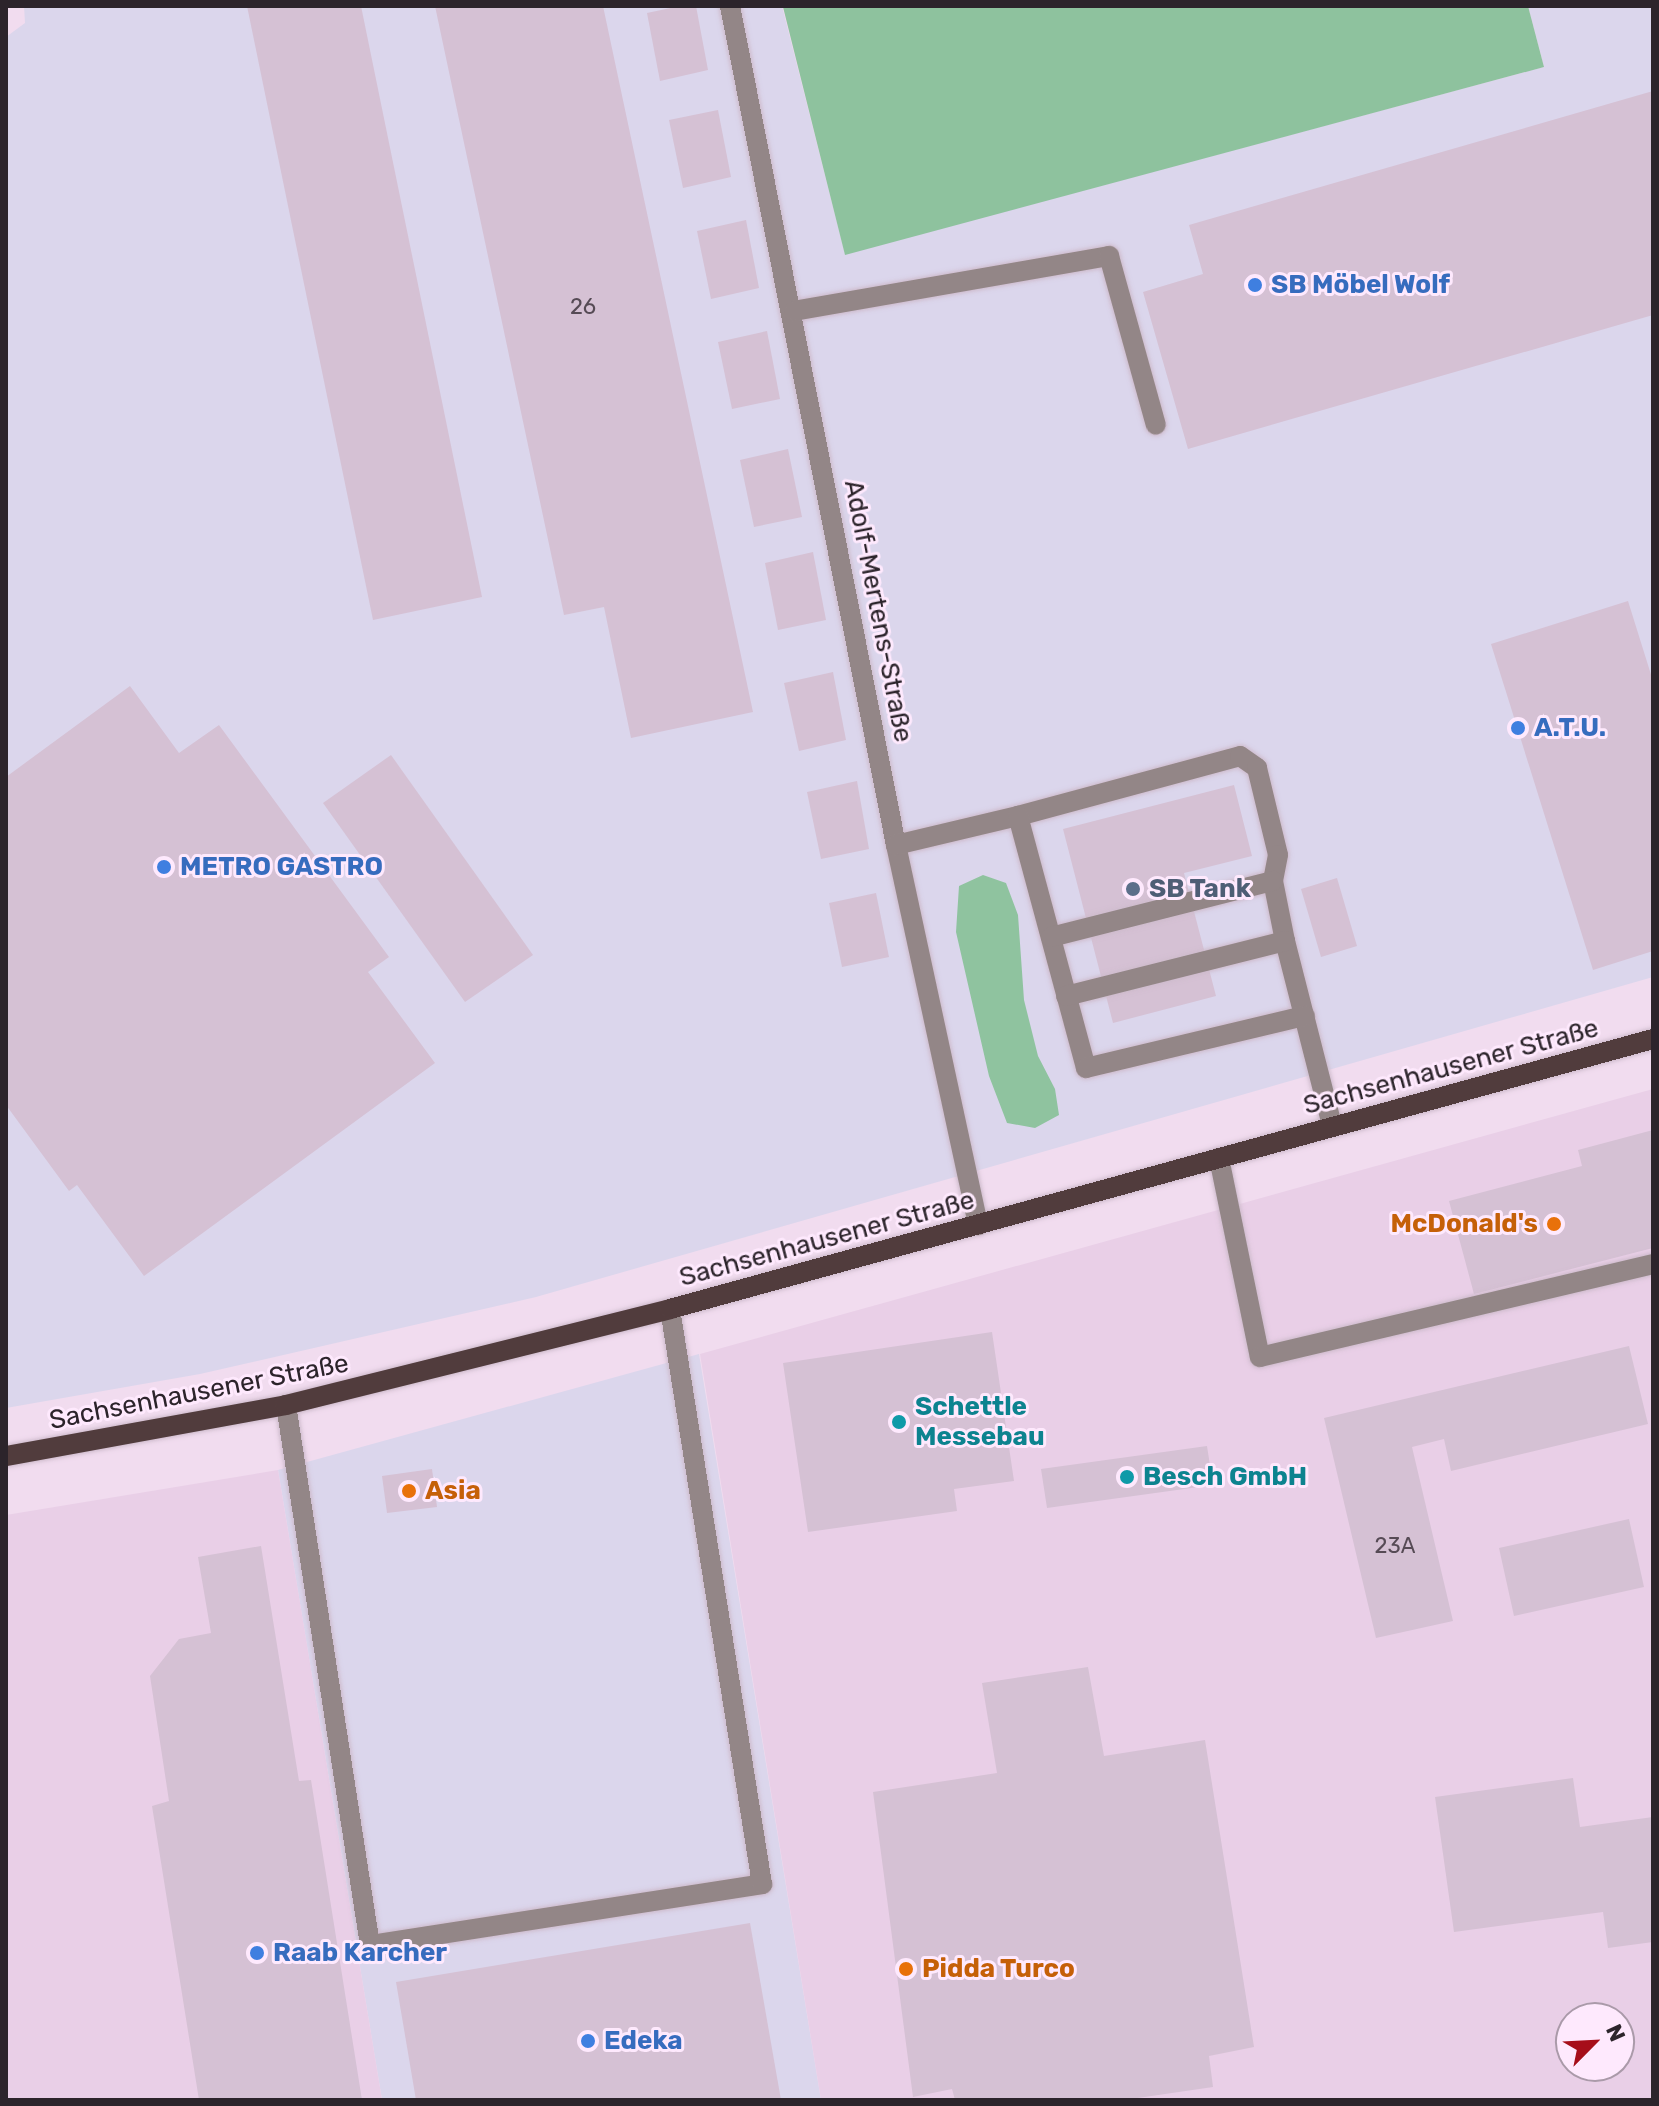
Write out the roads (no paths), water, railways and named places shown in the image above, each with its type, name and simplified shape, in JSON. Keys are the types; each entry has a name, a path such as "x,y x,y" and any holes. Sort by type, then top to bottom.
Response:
{"main road":[{"name":"Sachsenhausener Straße","path":"6,1456 286,1405 670,1309 1653,1039"}],"street":[{"name":"Adolf-Mertens-Straße","path":"730,6 794,311 896,845 978,1225"},
{"path":"794,311 1109,256 1156,425"},
{"path":"896,845 1018,816 1240,756 1257,768 1278,855 1273,881 1285,941 1332,1126"},
{"path":"1018,816 1086,1068 1305,1016"},
{"path":"1051,937 1273,881"},
{"path":"1066,996 1285,941"},
{"path":"1219,1158 1260,1357 1337,1342 1653,1264"},
{"path":"286,1405 370,1945 762,1884 670,1309"}],"place":[{"name":"SB Möbel Wolf","path":"1255,285"},
{"name":"A.T.U.","path":"1518,728"},
{"name":"METRO GASTRO","path":"164,867"},
{"name":"SB Tank","path":"1133,889"},
{"name":"McDonald's","path":"1554,1224"},
{"name":"Schettle Messebau","path":"899,1422"},
{"name":"Besch GmbH","path":"1127,1477"},
{"name":"Asia","path":"409,1491"},
{"name":"Raab Karcher","path":"257,1953"},
{"name":"Pidda Turco","path":"906,1969"},
{"name":"Edeka","path":"588,2041"}]}
